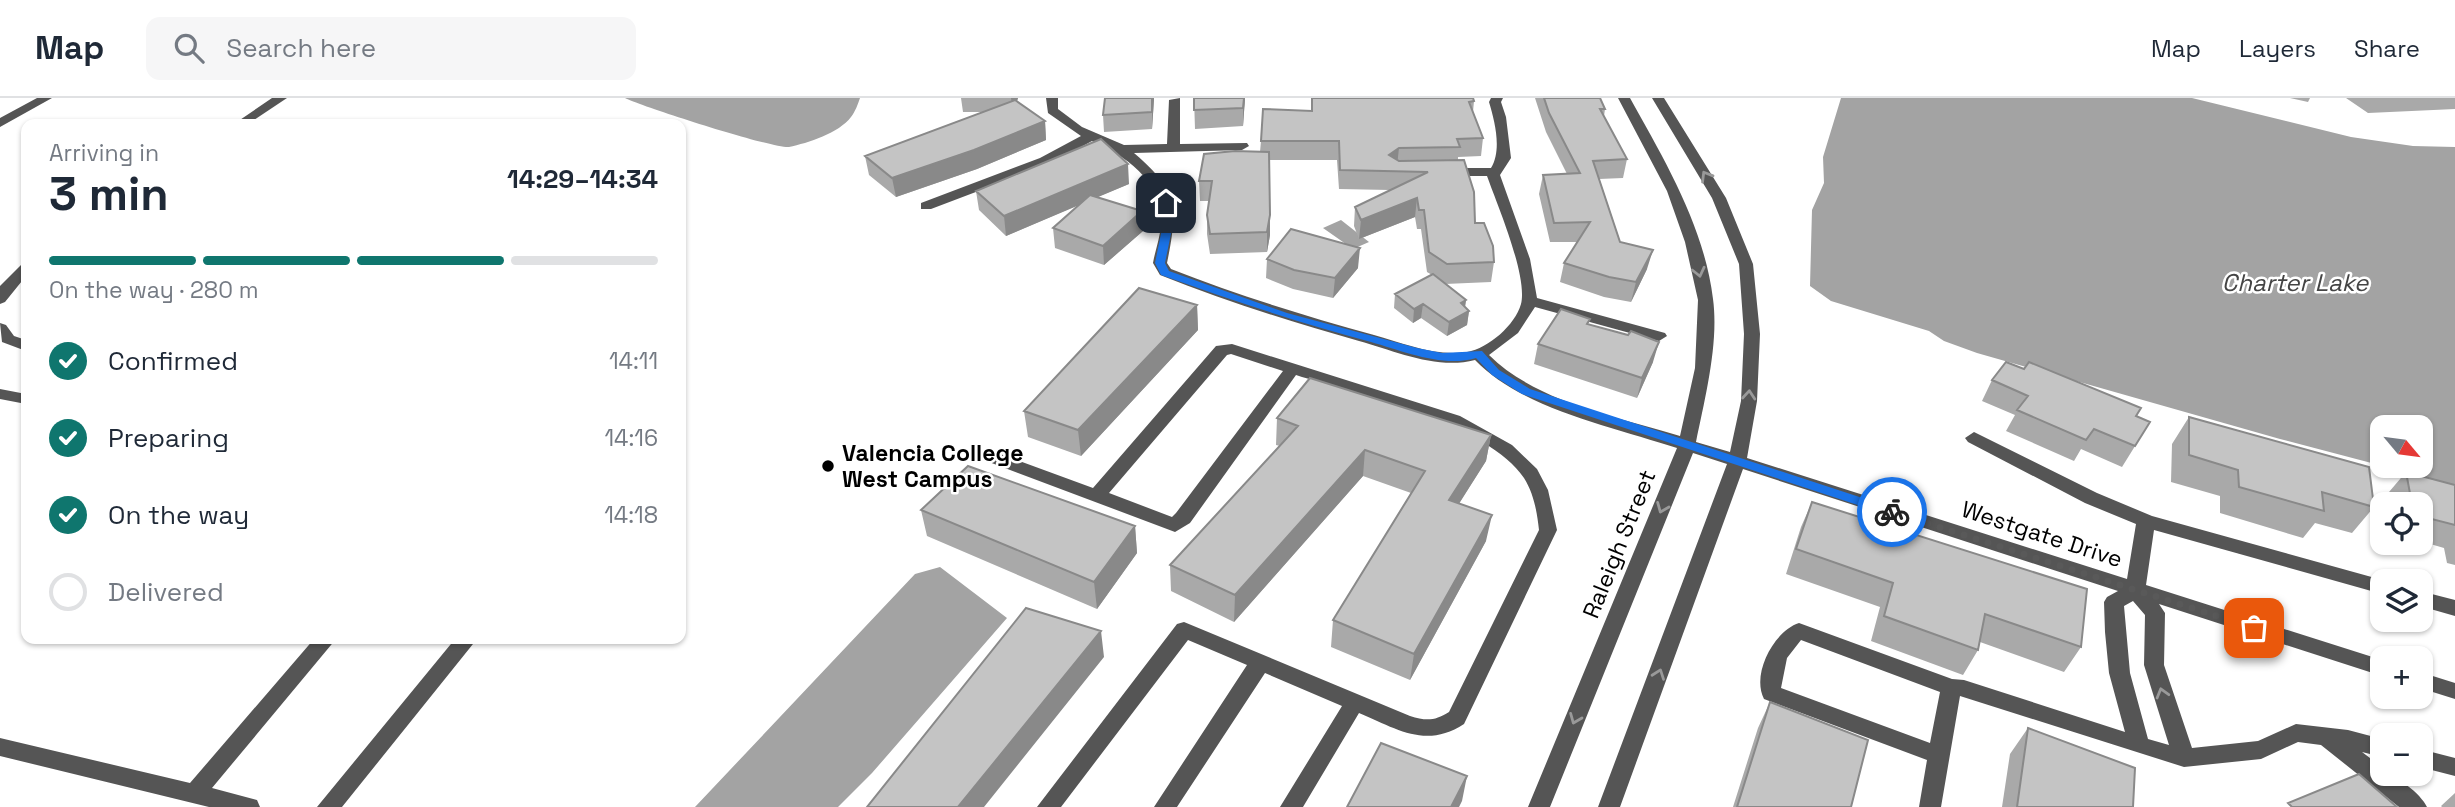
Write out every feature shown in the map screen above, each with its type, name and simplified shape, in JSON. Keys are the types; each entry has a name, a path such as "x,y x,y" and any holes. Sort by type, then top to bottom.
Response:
{"street":[{"path":"2,122 46,98"},
{"path":"248,119 281,98"},
{"path":"1052,98 1052,110 1077,130 1122,149 1152,175 1166,203 1168,224 1160,263 1165,272 1283,315 1442,357 1469,357 1497,343 1518,323 1530,301 1526,272 1493,175 1504,158 1500,117 1494,102 1497,98"},
{"name":"Raleigh Street","path":"1539,807 1687,445 1703,368 1706,300 1692,242 1674,191 1623,98"},
{"path":"1609,807 1737,462 1749,401 1752,334 1746,264 1718,198 1658,98"},
{"path":"1173,148 1175,100"},
{"path":"2,122 21,124"},
{"path":"926,206 1045,161 1093,136"},
{"path":"1122,149 1242,146"},
{"path":"1425,173 1494,172"},
{"path":"0,299 21,273"},
{"path":"1530,301 1660,336"},
{"path":"0,328 8,339 21,344"},
{"path":"1048,807 1184,631 1426,730 1439,730 1457,718 1548,530 1547,510 1538,487 1516,455 1489,436 1454,421 1232,349 1222,350 1097,495"},
{"name":"Westgate Drive","path":"1478,354 1495,372 1526,391 1737,462 2370,664"},
{"path":"995,458 1175,525 1293,368"},
{"path":"0,394 21,398"},
{"path":"1974,438 2091,498 2146,521 2370,584"},
{"path":"2135,590 2146,521"},
{"path":"2135,590 2114,601 2116,653 2122,685 2137,724 2138,746"},
{"path":"2135,590 2155,613 2154,665 2184,758"},
{"path":"2433,602 2455,608"},
{"path":"1939,755 1771,694 1770,675 1785,639 1799,631 1951,687 1964,688 2138,746 2184,758 2261,750 2296,733 2324,735 2370,745"},
{"path":"194,794 322,644"},
{"path":"328,807 463,644"},
{"path":"1165,807 1260,663"},
{"path":"2433,684 2455,691"},
{"path":"1930,807 1951,687"},
{"path":"1291,807 1355,702"},
{"path":"2324,735 2416,807"},
{"path":"0,747 249,807"},
{"path":"2433,761 2455,767"}],"water":[{"path":"625,98 860,98 852,115 839,128 814,140 789,147 735,135"},
{"name":"Charter Lake","path":"1841,98 2192,98 2351,137 2413,146 2455,147 2455,485 2428,478 2433,478 2433,415 2370,415 2370,463 1977,353 1944,341 1929,331 1831,301 1810,286 1812,210 1824,183 1823,157"},
{"path":"1341,220 1369,242 1353,249 1323,228"},
{"path":"940,567 1007,618 872,773 838,807 695,807 915,574"}],"building":[{"path":"1105,98 1152,98 1152,112 1103,115"},
{"path":"1194,98 1244,98 1243,108 1194,110"},
{"path":"1312,98 1473,98 1474,101 1469,102 1483,138 1457,139 1460,147 1399,148 1389,155 1399,161 1464,160 1474,192 1475,223 1484,223 1493,246 1494,262 1447,264 1429,252 1424,210 1419,210 1417,198 1361,220 1355,207 1428,172 1340,170 1339,141 1261,141 1263,109 1312,111"},
{"path":"1544,98 1600,98 1605,109 1600,109 1627,159 1593,161 1620,242 1653,250 1636,282 1564,263 1590,222 1554,223 1543,175 1580,173"},
{"path":"1015,100 1045,121 974,150 892,178 865,156"},
{"path":"1101,139 1128,164 1004,216 976,191"},
{"path":"1269,152 1270,215 1267,232 1210,234 1207,215 1212,181 1199,181 1204,154"},
{"path":"1090,195 1142,211 1103,246 1053,228"},
{"path":"1291,229 1360,248 1335,278 1294,270 1267,259"},
{"path":"1433,274 1466,300 1461,303 1469,311 1449,322 1423,304 1414,309 1395,294"},
{"path":"1139,288 1197,305 1078,430 1024,411"},
{"path":"1561,309 1590,319 1587,324 1628,335 1631,331 1659,342 1642,378 1538,344"},
{"path":"2006,362 2024,369 2029,362 2141,408 2136,416 2150,422 2135,446 2094,429 2086,440 2017,410 2028,396 1992,380"},
{"path":"1310,378 1491,435 1449,500 1492,515 1414,654 1333,620 1425,471 1365,450 1235,595 1170,565 1298,426 1277,418"},
{"path":"2189,417 2369,467 2372,492 2370,492 2370,506 2322,492 2324,511 2239,487 2238,470 2189,455"},
{"path":"968,466 1135,526 1094,582 921,510"},
{"path":"2407,478 2429,478 2455,485 2455,525 2433,519 2433,492 2410,492"},
{"path":"1812,502 2087,589 2081,647 1985,614 1978,650 1884,616 1893,583 1796,549"},
{"path":"1026,608 1101,631 958,807 867,807"},
{"path":"1770,702 1868,740 1851,807 1737,807"},
{"path":"2028,728 2135,768 2133,807 2017,807"},
{"path":"1381,743 1467,776 1451,807 1347,807"},
{"path":"2359,774 2397,807 2292,807 2288,803"}],"way so far":[{"path":"1892,512 2254,628"}],"place":[{"name":"Valencia College West Campus","path":"828,466"}],"route":[{"path":"1166,203 1168,224 1160,263 1165,272 1283,315 1416,351 1442,357 1469,357 1478,354 1495,372 1526,391 1551,401 1892,512"}]}
